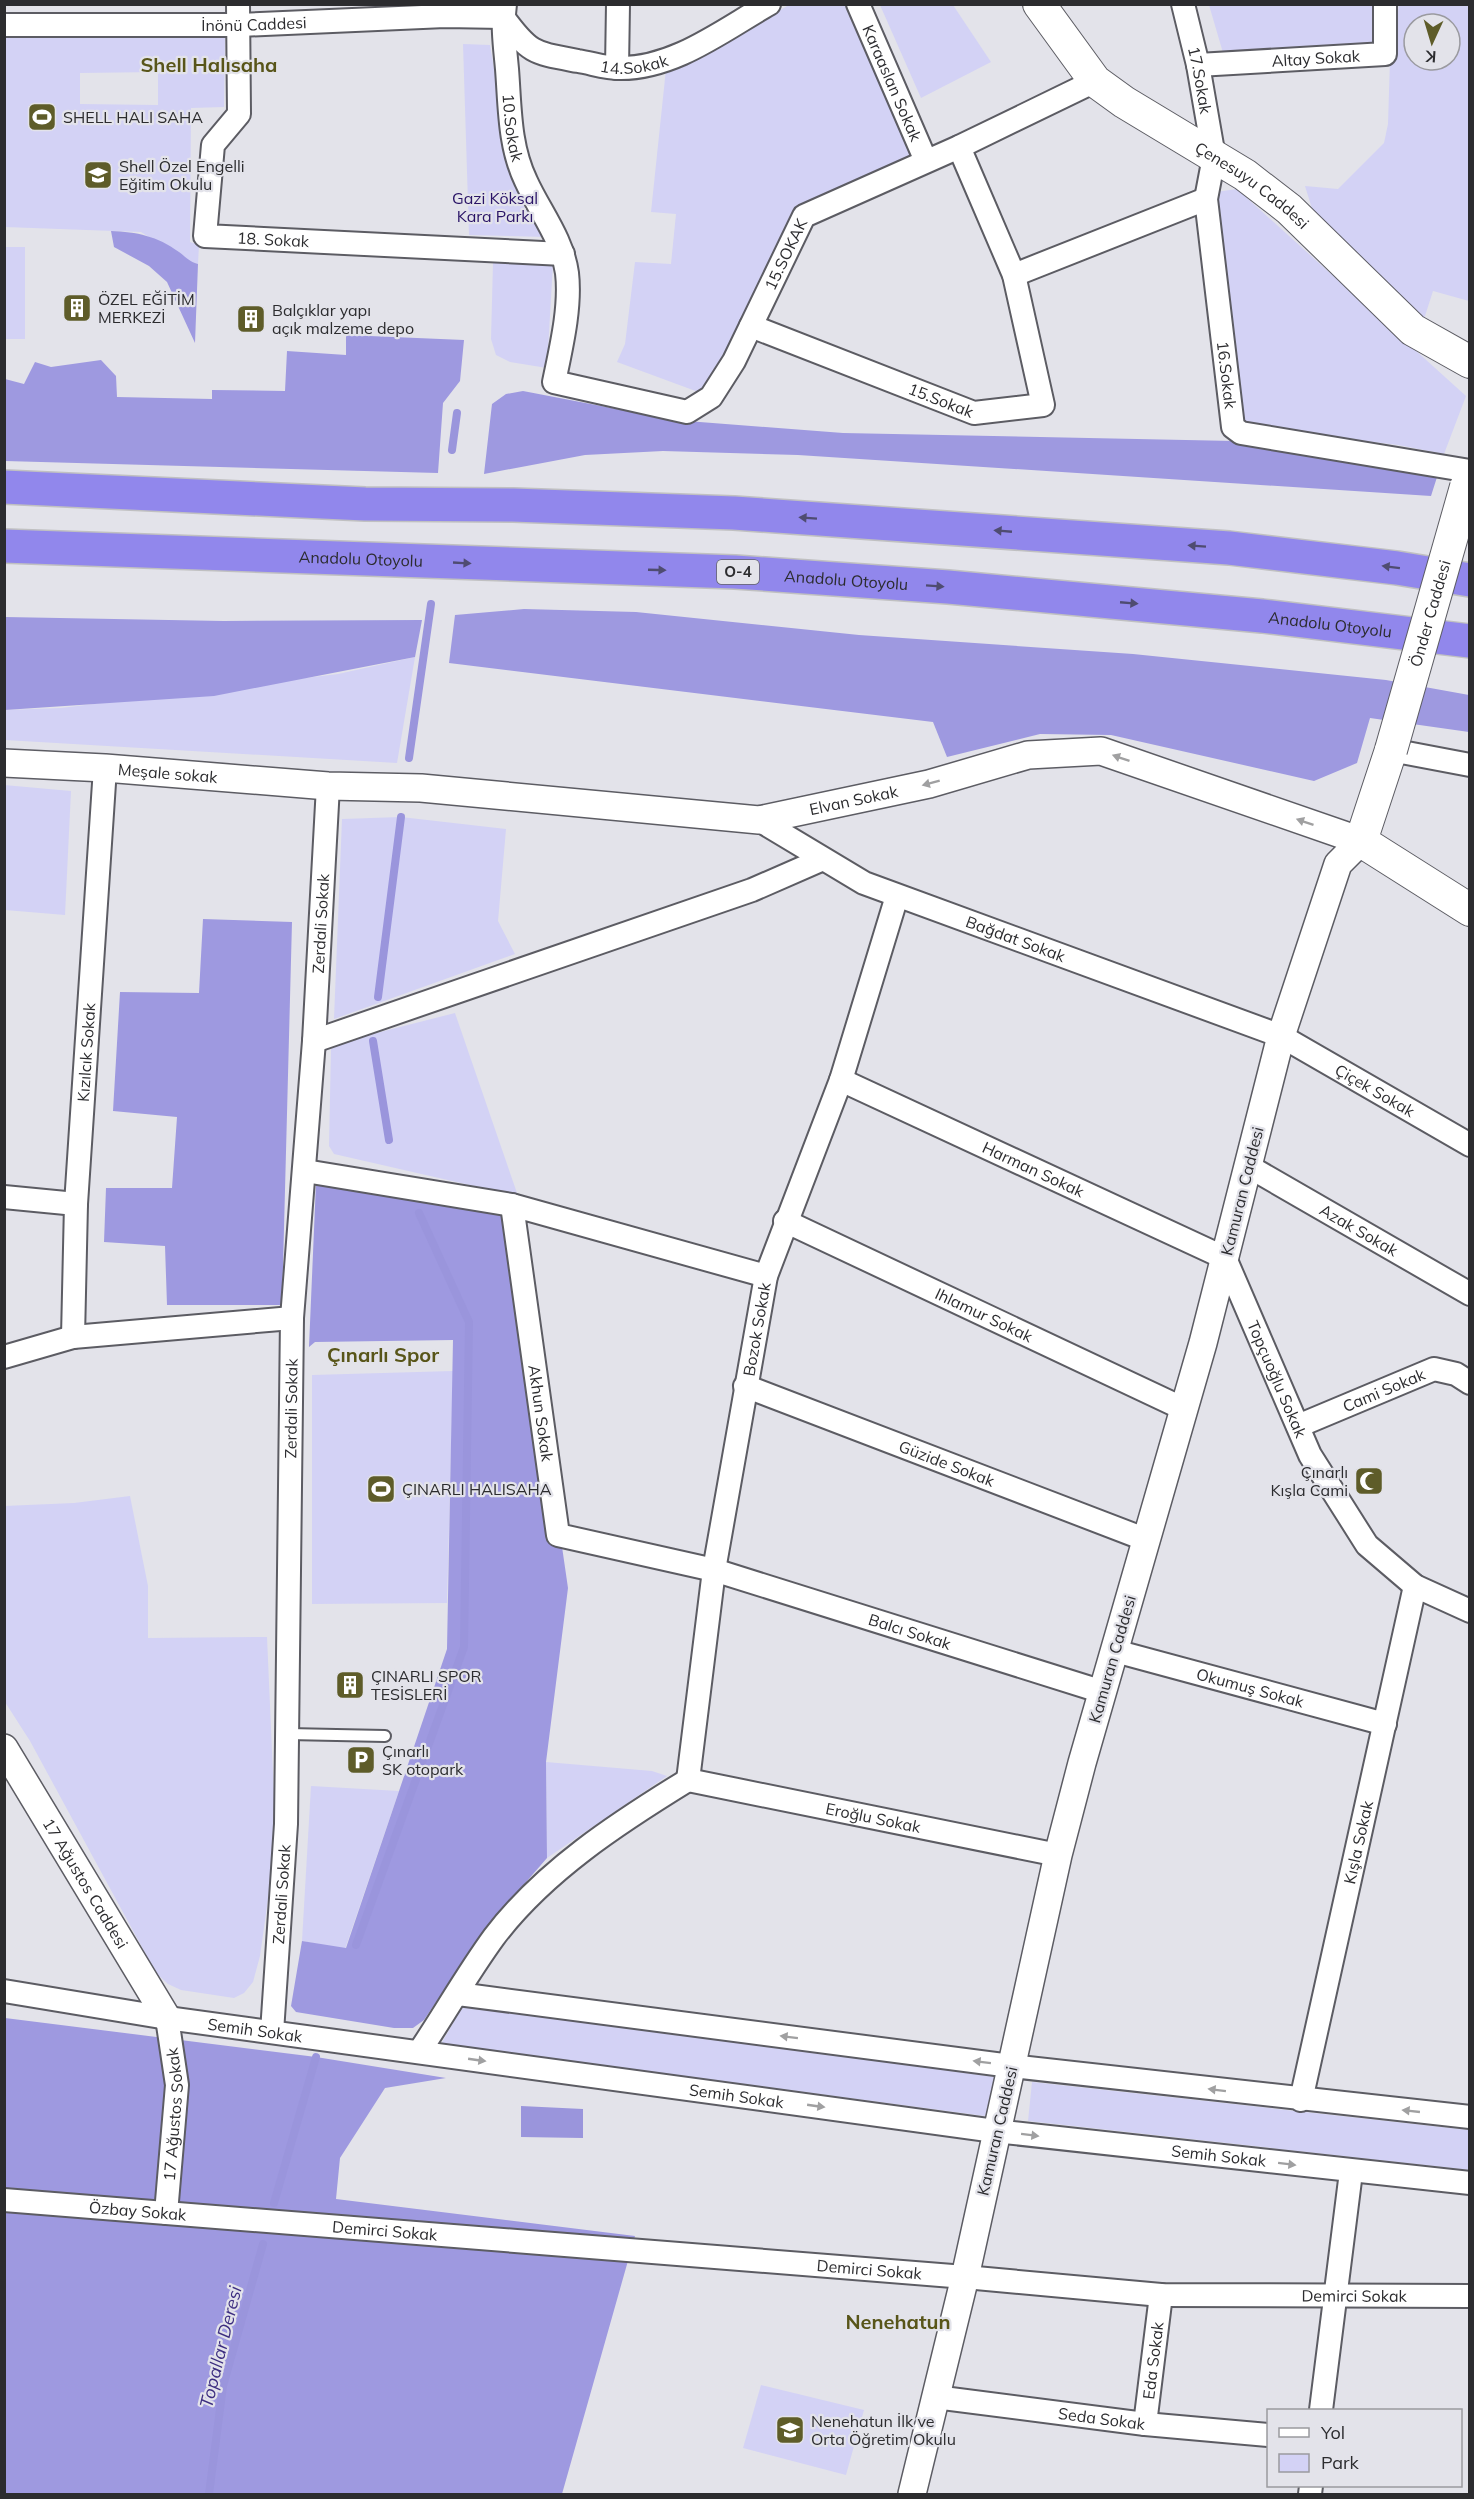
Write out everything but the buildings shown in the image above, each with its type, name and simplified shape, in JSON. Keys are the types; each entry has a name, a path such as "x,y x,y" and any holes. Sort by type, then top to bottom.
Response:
{"highway":[{"path":"4,487 365,504 513,505 734,513 1229,548 1397,568 1470,580"},
{"name":"Anadolu Otoyolu","path":"4,546 735,572 924,585 1262,616 1470,641"},
{"path":"4,568 48,569 330,556"}],"main road":[{"name":"Çenesuyu Caddesi","path":"1039,4 1095,81 1124,102 1245,176 1289,209 1413,330 1470,362"},
{"name":"Önder Caddesi","path":"1360,841 1391,750 1468,478"},
{"path":"1360,841 1470,910"}],"street":[{"path":"617,68 618,4"},
{"name":"14.Sokak","path":"504,11 523,44 543,55 617,68 640,67 680,54 769,4"},
{"name":"Karaaslan Sokak","path":"858,4 926,161"},
{"name":"17.Sokak","path":"1183,4 1198,65 1214,157"},
{"name":"Altay Sokak","path":"1198,65 1385,54 1385,4"},
{"name":"İnönü Caddesi","path":"4,26 46,15 504,11"},
{"name":"10.Sokak","path":"504,11 513,141 517,161 526,183 551,223 563,254 567,288 560,352 554,382"},
{"name":"18. Sokak","path":"239,15 239,114 213,145 205,236 563,254"},
{"name":"15.SOKAK","path":"554,382 687,412 711,397 751,326 804,216 959,147 1095,81"},
{"name":"15.Sokak","path":"751,326 974,413 1043,405 1014,275 959,147"},
{"name":"16.Sokak","path":"1214,157 1206,199 1233,427 1241,433 1468,478"},
{"path":"1014,275 1206,199"},
{"path":"1391,750 1470,765"},
{"name":"Elvan Sokak","path":"328,786 421,788 759,820 929,784 1028,755 1101,751 1360,841"},
{"name":"Meşale sokak","path":"4,763 105,768 328,786"},
{"name":"Kızılcık Sokak","path":"73,1337 76,1204 105,768"},
{"name":"Zerdali Sokak","path":"272,2032 286,1824 292,1318 314,1041 328,786"},
{"name":"Bağdat Sokak","path":"759,820 864,884 1281,1036"},
{"name":"Kamuran Caddesi","path":"912,2494 965,2277 995,2131 1058,1855 1184,1409 1281,1036 1338,864 1360,841"},
{"path":"314,1041 752,890 823,859"},
{"name":"Bozok Sokak","path":"688,1780 714,1570 766,1276 785,1221 841,1080 897,896"},
{"name":"Çiçek Sokak","path":"1281,1036 1470,1145"},
{"name":"Harman Sokak","path":"841,1080 1225,1258"},
{"name":"Azak Sokak","path":"1248,1166 1470,1294"},
{"path":"305,1171 512,1205 766,1276"},
{"path":"4,1197 76,1204"},
{"name":"Akhun Sokak","path":"512,1205 558,1535 714,1570"},
{"name":"Ihlamur Sokak","path":"785,1221 1184,1409"},
{"name":"Topçuoğlu Sokak","path":"1225,1258 1310,1455 1367,1545 1415,1586 1470,1611"},
{"path":"4,1357 73,1337 292,1318"},
{"name":"Cami Sokak","path":"1298,1426 1434,1369 1456,1374 1470,1383"},
{"name":"Güzide Sokak","path":"745,1386 1147,1540"},
{"name":"Balcı Sokak","path":"714,1570 1103,1692"},
{"name":"Kışla Sokak","path":"1301,2100 1415,1586"},
{"name":"Okumuş Sokak","path":"1115,1651 1385,1724"},
{"name":"17 Ağustos Caddesi","path":"4,1748 167,2018"},
{"path":"419,2052 494,1937 552,1875 643,1808 688,1780"},
{"name":"Eroğlu Sokak","path":"688,1780 1058,1855"},
{"name":"Semih Sokak","path":"4,1991 167,2018 995,2131 1351,2172 1470,2183"},
{"path":"458,1994 1011,2066 1470,2117"},
{"name":"17 Ağustos Sokak","path":"166,2213 177,2085 167,2018"},
{"path":"1321,2409 1351,2172"},
{"name":"Özbay Sokak","path":"4,2200 269,2221"},
{"name":"Demirci Sokak","path":"269,2221 1161,2295 1470,2296"},
{"name":"Eda Sokak","path":"1146,2424 1161,2295"},
{"name":"Seda Sokak","path":"935,2397 1146,2424 1267,2435"}],"lane":[{"path":"288,1734 385,1736"}],"green space":[{"path":"789,5 849,5 915,155 800,208 751,307 701,393 617,362 625,344 635,262 671,264 676,214 651,212 666,69 722,43"},
{"path":"880,5 953,5 991,62 921,98"},
{"path":"1209,5 1385,5 1385,54 1226,63"},
{"path":"1399,5 1469,5 1469,301 1433,291 1424,319 1314,215 1305,186 1338,189 1384,143 1388,124 1390,60"},
{"path":"225,36 224,107 191,108 190,242 199,245 198,264 185,260 141,232 5,227 4,37","holes":["158,72 158,105 80,104 80,73"]},
{"name":"Gazi Köksal Kara Parkı","path":"463,44 490,45 512,174 525,209 537,217 546,237 469,235"},
{"path":"1237,189 1466,396 1444,454 1398,445 1249,427 1238,417 1232,313 1220,243 1216,192"},
{"path":"5,247 25,247 25,339 5,339"},
{"name":"Gazi Köksal Kara Parkı","path":"493,263 553,263 547,368 510,362 496,355 491,339"},
{"path":"415,657 397,763 5,740 5,710 61,708 338,674"},
{"path":"4,785 71,791 65,915 5,910"},
{"path":"401,817 506,829 498,921 515,954 334,1019 342,819"},
{"path":"455,1013 518,1196 334,1154 329,1146 331,1049 337,1043"},
{"name":"ÇINARLI HALISAHA","path":"453,1371 447,1603 312,1604 312,1375"},
{"path":"130,1496 148,1586 148,1638 267,1637 276,1842 260,1956 253,1982 244,1993 234,1998 181,1990 168,1984 156,1973 30,1741 5,1702 4,1506 74,1503"},
{"path":"546,1762 652,1771 667,1776 547,1858"},
{"path":"311,1786 399,1791 345,1949 302,1941"},
{"path":"464,2004 995,2077 985,2116 441,2044"},
{"path":"1032,2082 1469,2130 1469,2170 1028,2121"},
{"path":"761,2385 864,2410 846,2475 743,2448"}],"shaded area":[{"path":"111,231 130,232 155,239 198,264 195,343 167,282 149,266 114,247"},
{"path":"346,335 464,340 460,381 443,403 438,473 5,461 5,379 24,384 35,362 51,367 101,360 116,376 117,397 212,399 212,390 285,391 287,351 346,355"},
{"path":"523,391 674,420 843,433 1234,441 1438,474 1431,496 798,455 663,451 585,455 484,474 492,404 506,394"},
{"path":"524,609 636,612 859,635 1133,654 1386,680 1469,695 1469,732 1370,718 1357,763 1314,781 1111,735 1040,734 947,757 933,722 449,663 455,615"},
{"path":"5,617 223,621 422,620 415,657 214,696 5,710"},
{"path":"203,919 292,922 282,1305 167,1305 165,1246 104,1242 106,1188 172,1188 177,1117 113,1111 120,992 199,993"},
{"path":"316,1183 514,1216 568,1588 546,1762 547,1858 485,1929 424,2020 413,2028 394,2028 296,2012 291,2006 302,1941 346,1948 447,1649 453,1340 315,1342 309,1347"},
{"path":"5,2018 316,2057 446,2078 385,2088 340,2158 336,2199 635,2236 562,2494 5,2494"},
{"path":"521,2106 583,2109 583,2138 521,2137"}],"waterway":[{"path":"452,450 457,413"},
{"path":"409,758 431,604"},
{"path":"378,997 401,817"},
{"path":"373,1041 389,1140"},
{"path":"356,1945 464,1647 469,1322 419,1213"},
{"name":"Topallar Deresi","path":"274,2203 316,2057"},
{"name":"Topallar Deresi","path":"209,2494 223,2386 263,2244"}],"place":[{"name":"SHELL HALI SAHA","path":"42,117"},
{"name":"Shell Özel Engelli Eğitim Okulu","path":"98,175"},
{"name":"ÖZEL EĞİTİM MERKEZİ","path":"77,308"},
{"name":"Balçıklar yapı açık malzeme depo","path":"251,319"},
{"name":"Çınarlı Kışla Cami","path":"1369,1481"},
{"name":"ÇINARLI HALISAHA","path":"381,1489"},
{"name":"ÇINARLI SPOR TESİSLERİ","path":"350,1685"},
{"name":"Çınarlı SK otopark","path":"361,1760"},
{"name":"Nenehatun İlk ve Orta Öğretim Okulu","path":"790,2430"}],"district":[{"name":"Shell Halısaha","path":"209,65"},
{"name":"Çınarlı Spor","path":"383,1355"},
{"name":"Nenehatun","path":"898,2322"}]}
